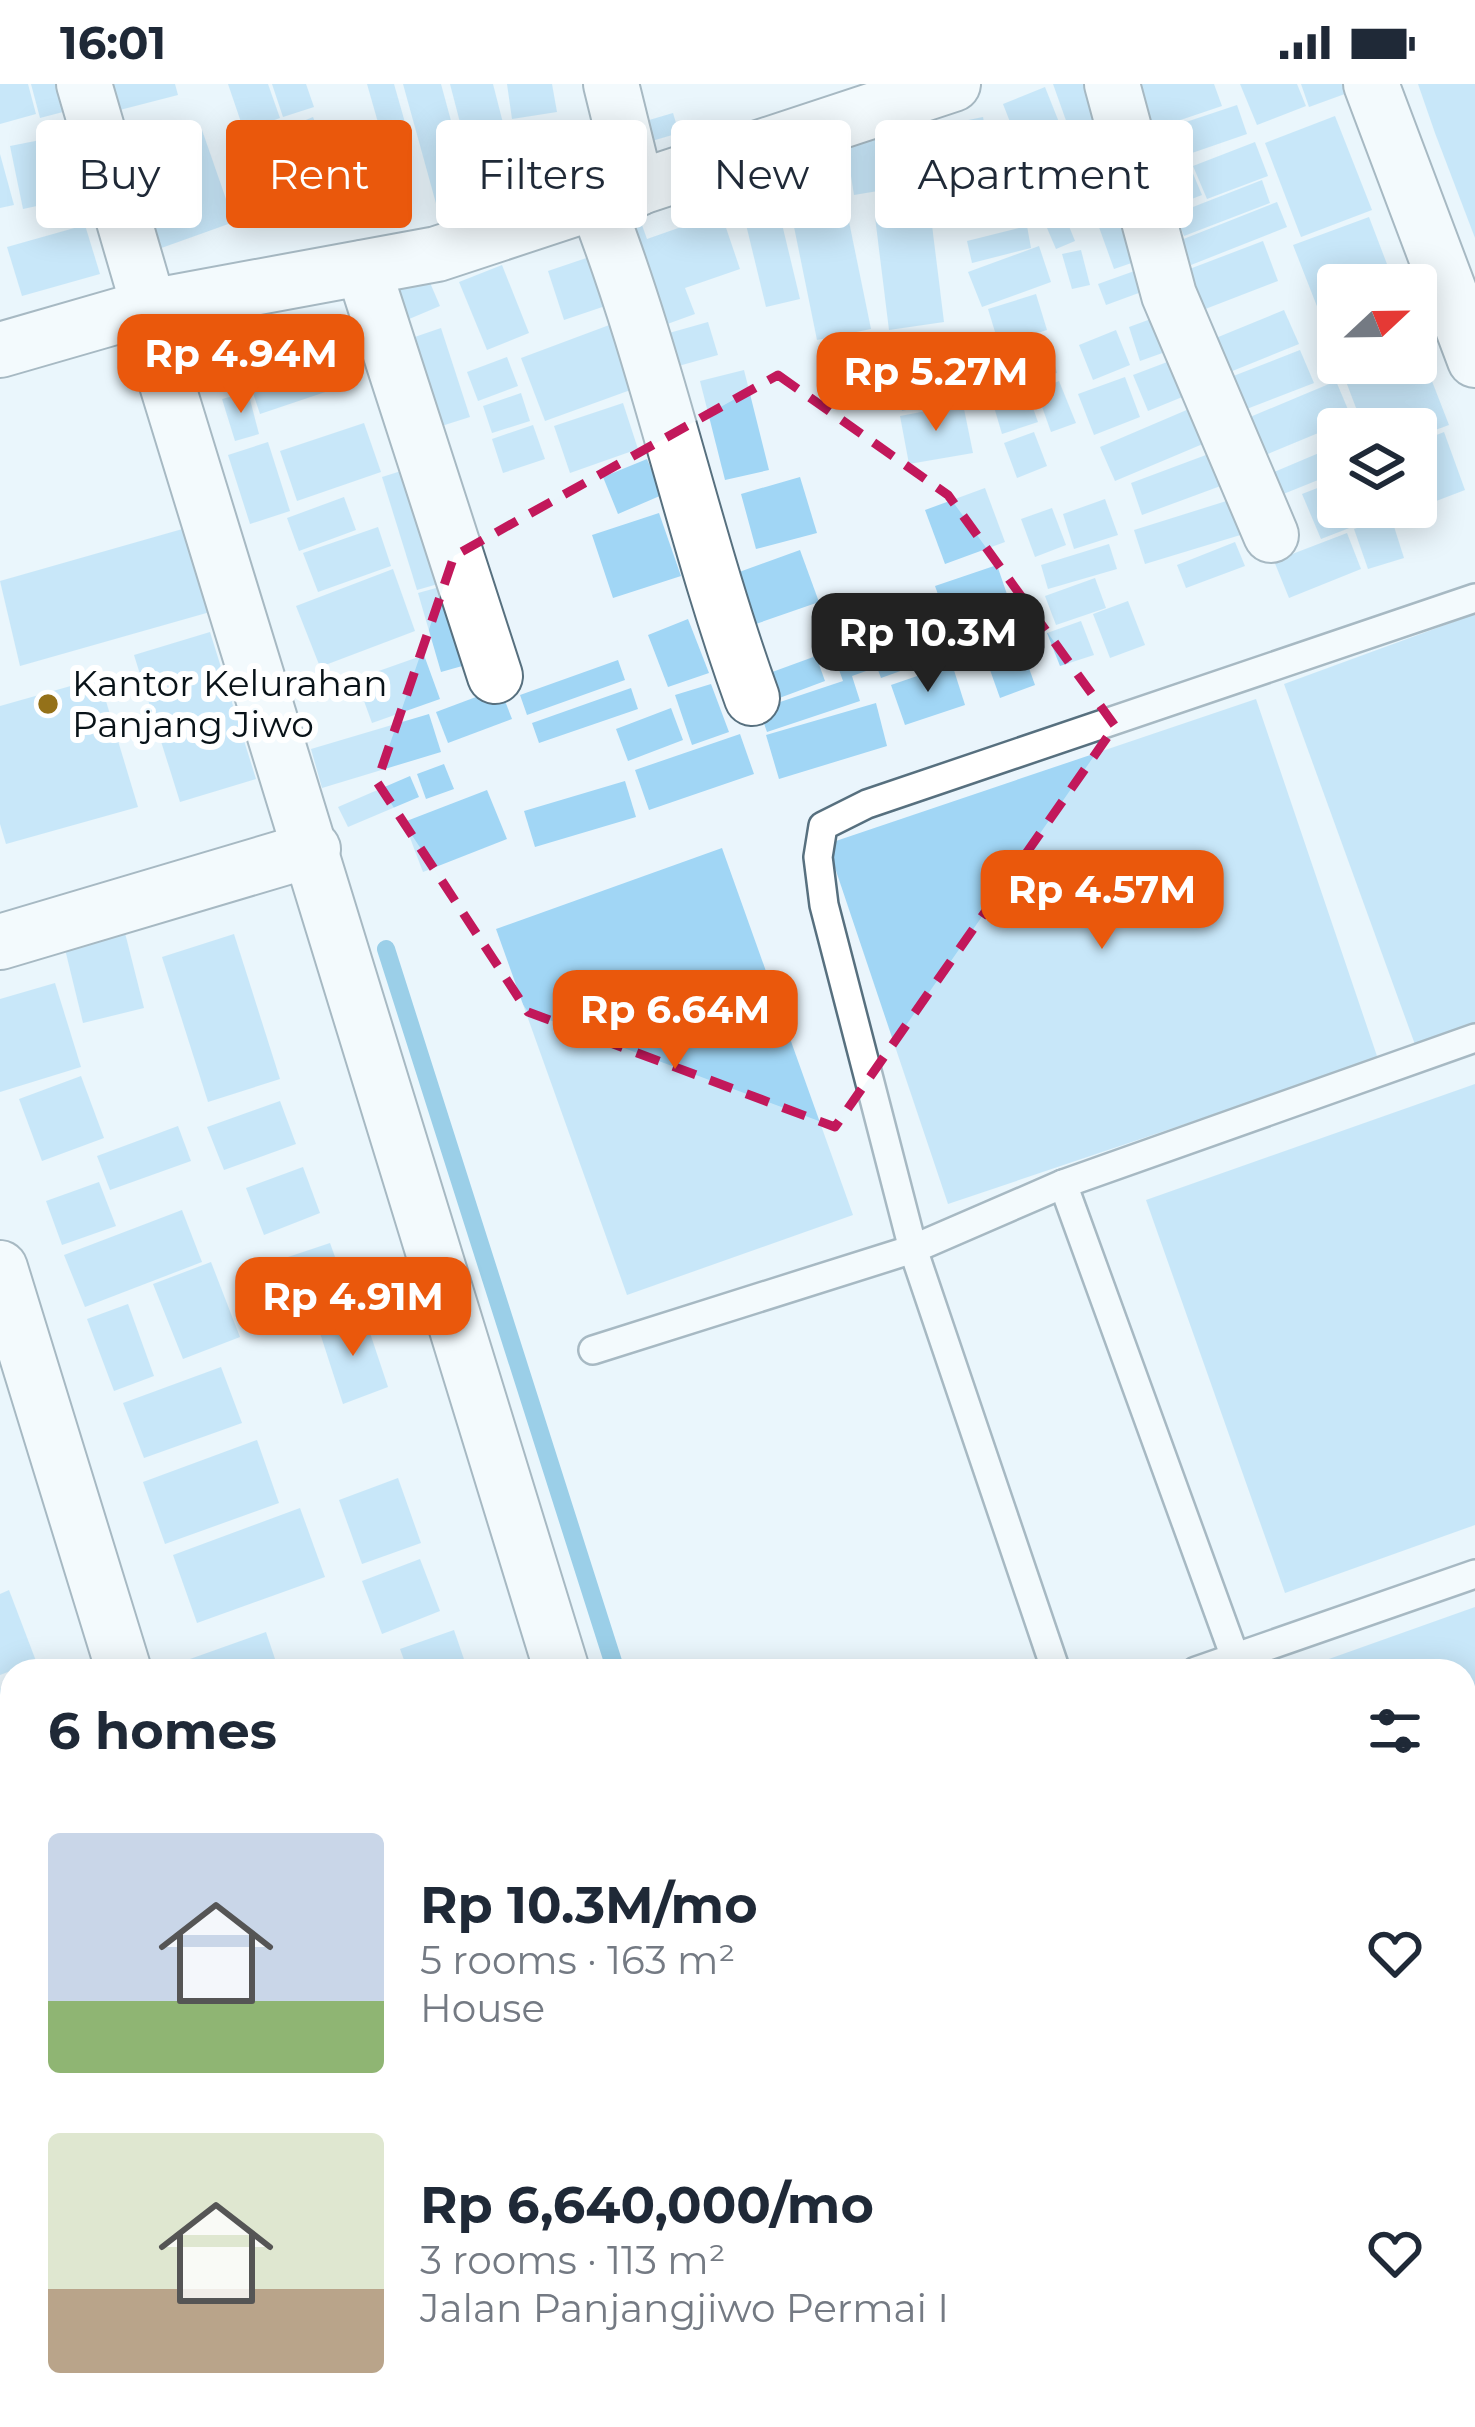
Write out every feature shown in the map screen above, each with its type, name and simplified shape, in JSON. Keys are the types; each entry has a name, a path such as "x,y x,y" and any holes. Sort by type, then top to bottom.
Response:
{"street":[{"path":"84,84 149,307"},
{"path":"611,84 613,120"},
{"path":"647,185 953,84"},
{"path":"1112,84 1169,295 1271,536"},
{"path":"1371,84 1475,360"},
{"path":"0,350 149,307 437,254 516,228"},
{"path":"623,228 645,341 718,605 752,698"},
{"path":"363,268 495,676"},
{"path":"166,381 314,849 558,1659"},
{"path":"0,941 314,849"},
{"path":"0,1268 120,1659"}],"lane":[{"path":"1052,1659 913,1249 824,905 818,857 823,826 867,804 1475,598"},
{"path":"592,1350 913,1249 1064,1184 1475,1038"},
{"path":"1064,1184 1236,1659"},
{"path":"1239,1659 1475,1574"}],"highlighted area":[{"path":"778,375 948,495 1115,726 835,1127 528,1012 377,782 454,556"}],"building":[{"path":"0,84 28,84 36,114 0,124"},
{"path":"31,84 80,84 86,106 40,118"},
{"path":"104,84 175,84 178,95 112,112"},
{"path":"228,84 268,84 280,118 240,120"},
{"path":"272,84 306,84 314,107 283,117"},
{"path":"367,84 394,84 404,120 377,120"},
{"path":"403,84 441,84 451,120 436,120 436,203"},
{"path":"450,84 493,84 502,120 459,120"},
{"path":"507,84 552,84 557,112 512,119"},
{"path":"1053,84 1105,84 1118,120 1066,120"},
{"path":"1133,84 1214,84 1222,106 1180,120 1135,120"},
{"path":"1240,84 1297,84 1306,106 1257,125"},
{"path":"1301,84 1351,84 1353,91 1309,107"},
{"path":"1418,84 1475,84 1475,238 1435,133"},
{"path":"1045,87 1058,120 1009,120 1003,104"},
{"path":"1237,105 1247,134 1193,153 1192,120"},
{"path":"673,113 671,135 647,142 647,121"},
{"path":"1335,116 1372,210 1301,237 1265,143"},
{"path":"875,121 875,192 854,195 851,124"},
{"path":"202,130 226,199 226,225 153,251 145,228 202,228"},
{"path":"36,141 36,206 23,209 10,146"},
{"path":"1255,142 1268,176 1207,199 1193,166"},
{"path":"0,154 14,205 0,208"},
{"path":"1193,174 1202,195 1193,198"},
{"path":"1262,180 1270,203 1184,236 1181,228 1193,228 1193,207"},
{"path":"1277,202 1287,227 1191,265 1181,240"},
{"path":"1369,217 1387,264 1317,264 1317,306 1293,245"},
{"path":"86,228 100,274 22,296 7,247"},
{"path":"617,228 643,228 647,239 678,228 726,228 740,269 685,288 695,314 648,331"},
{"path":"747,228 783,228 800,299 766,307"},
{"path":"794,228 850,228 871,329 817,340"},
{"path":"876,228 932,228 944,322 889,330"},
{"path":"1027,228 1031,248 972,263 967,241"},
{"path":"1047,228 1070,228 1075,241 1056,249"},
{"path":"1099,228 1145,228 1155,255 1114,269"},
{"path":"1263,241 1278,281 1195,313 1179,273"},
{"path":"1039,246 1051,282 982,307 968,272"},
{"path":"610,250 626,299 564,320 548,271"},
{"path":"1081,250 1090,285 1072,289 1062,254"},
{"path":"422,264 440,306 402,322 384,280"},
{"path":"502,265 529,333 487,350 459,282"},
{"path":"1140,269 1147,290 1106,305 1098,284"},
{"path":"1036,294 1047,330 999,345 988,309"},
{"path":"1284,310 1299,344 1220,376 1206,342"},
{"path":"1170,312 1182,346 1140,361 1129,327"},
{"path":"230,317 244,375 212,383 197,325"},
{"path":"331,322 340,357 259,379 249,343"},
{"path":"708,322 718,355 664,370 655,337"},
{"path":"612,324 636,388 545,421 521,358"},
{"path":"441,328 470,417 432,429 403,341"},
{"path":"1116,330 1130,365 1093,380 1079,345"},
{"path":"1049,341 1057,373 989,390 981,357"},
{"path":"1300,350 1314,383 1231,415 1218,382"},
{"path":"954,356 963,397 902,411 893,369"},
{"path":"1183,356 1197,391 1148,411 1133,375"},
{"path":"507,357 518,386 478,401 467,372"},
{"path":"347,360 355,382 260,414 252,390"},
{"path":"744,370 769,470 725,480 700,381"},
{"path":"1125,377 1140,417 1094,435 1078,394"},
{"path":"1059,381 1076,423 1051,432 1036,390"},
{"path":"1329,384 1337,384 1347,408 1317,408 1317,434 1258,458 1243,420"},
{"path":"1347,384 1433,384 1449,425 1437,429 1437,408 1356,408"},
{"path":"248,392 259,434 235,441 222,399"},
{"path":"521,393 530,421 492,433 483,406"},
{"path":"1028,394 1038,422 1002,434 994,407"},
{"path":"623,403 638,449 570,473 554,426"},
{"path":"1203,403 1217,438 1115,481 1100,447"},
{"path":"963,404 973,453 909,464 900,416"},
{"path":"364,423 381,472 297,501 280,451"},
{"path":"533,425 545,459 503,473 492,439"},
{"path":"1034,432 1047,466 1017,478 1004,443"},
{"path":"1444,432 1465,490 1437,501 1437,435"},
{"path":"268,442 290,511 250,524 228,455"},
{"path":"1214,452 1226,484 1142,515 1131,483"},
{"path":"1317,454 1317,480 1271,499 1262,477"},
{"path":"647,459 662,495 618,514 603,477"},
{"path":"417,466 452,580 417,590 382,477"},
{"path":"800,477 817,533 756,549 741,494"},
{"path":"985,488 1005,542 945,564 925,510"},
{"path":"1317,488 1317,528 1349,528 1321,539 1302,494"},
{"path":"344,497 356,530 299,551 287,518"},
{"path":"1236,498 1247,533 1145,564 1134,530"},
{"path":"1105,499 1118,535 1074,549 1063,514"},
{"path":"1052,508 1066,545 1035,557 1021,519"},
{"path":"659,513 681,576 613,598 592,535"},
{"path":"378,527 391,566 318,592 303,553"},
{"path":"186,528 210,612 20,666 0,581"},
{"path":"1394,528 1404,558 1368,569 1354,529"},
{"path":"1347,533 1361,569 1289,598 1274,561"},
{"path":"1235,542 1245,566 1186,588 1177,565"},
{"path":"1109,544 1117,569 1048,589 1041,565"},
{"path":"800,550 819,602 750,626 731,575"},
{"path":"997,565 1010,603 949,625 935,586"},
{"path":"393,569 415,631 320,667 296,606"},
{"path":"1095,578 1106,608 1056,625 1045,596"},
{"path":"458,582 480,661 441,672 418,593"},
{"path":"1128,601 1145,645 1110,658 1093,614"},
{"path":"846,607 869,670 852,676 860,701 767,732 759,709 843,681 820,616"},
{"path":"1475,614 1475,1028 1417,1050 1284,684"},
{"path":"1010,615 1035,685 1000,698 975,628"},
{"path":"688,619 709,673 668,687 648,635"},
{"path":"1081,621 1094,655 1060,666 1047,633"},
{"path":"919,625 931,660 881,678 868,643"},
{"path":"210,632 256,779 180,802 134,655"},
{"path":"424,655 440,699 372,723 356,679"},
{"path":"816,656 825,681 766,703 756,678"},
{"path":"618,660 625,680 527,715 520,695"},
{"path":"952,664 965,705 905,725 891,685"},
{"path":"99,678 138,807 6,844 0,824 0,706"},
{"path":"711,684 729,732 692,745 675,695"},
{"path":"500,688 512,719 448,743 436,712"},
{"path":"631,688 638,709 539,743 532,723"},
{"path":"1256,699 1378,1059 948,1204 827,844"},
{"path":"876,703 887,746 779,779 766,735"},
{"path":"671,708 683,740 628,761 616,729"},
{"path":"429,714 441,752 322,788 311,749"},
{"path":"740,734 754,774 649,810 635,770"},
{"path":"444,764 454,789 426,799 417,774"},
{"path":"410,776 419,797 348,827 338,807"},
{"path":"625,781 636,817 535,847 524,811"},
{"path":"487,790 507,839 423,872 404,822"},
{"path":"722,848 853,1215 627,1295 496,929"},
{"path":"124,929 144,1008 83,1023 64,945"},
{"path":"234,934 280,1079 208,1102 162,957"},
{"path":"55,983 81,1067 0,1092 0,999"},
{"path":"81,1076 104,1138 42,1161 19,1099"},
{"path":"1475,1084 1475,1525 1285,1593 1146,1200"},
{"path":"280,1101 296,1144 224,1170 207,1127"},
{"path":"178,1126 191,1161 110,1190 97,1156"},
{"path":"303,1167 320,1213 264,1235 246,1188"},
{"path":"99,1182 116,1226 62,1245 46,1201"},
{"path":"182,1210 202,1262 85,1307 64,1255"},
{"path":"330,1243 352,1304 304,1321 282,1259"},
{"path":"211,1262 240,1337 183,1359 153,1284"},
{"path":"128,1304 154,1376 114,1391 87,1319"},
{"path":"364,1315 388,1387 343,1404 319,1330"},
{"path":"221,1367 242,1423 144,1458 123,1403"},
{"path":"257,1440 279,1503 165,1544 143,1482"},
{"path":"398,1478 421,1543 362,1564 339,1500"},
{"path":"300,1508 325,1577 197,1623 173,1555"},
{"path":"420,1559 440,1611 382,1634 362,1581"},
{"path":"9,1590 35,1659 0,1659 0,1594"},
{"path":"1475,1607 1475,1659 1329,1659"},
{"path":"454,1630 464,1659 404,1659 400,1649"},
{"path":"266,1632 275,1659 190,1659"}],"waterway":[{"path":"386,949 612,1659"}],"place":[{"name":"Kantor Kelurahan Panjang Jiwo","path":"48,704"}]}
